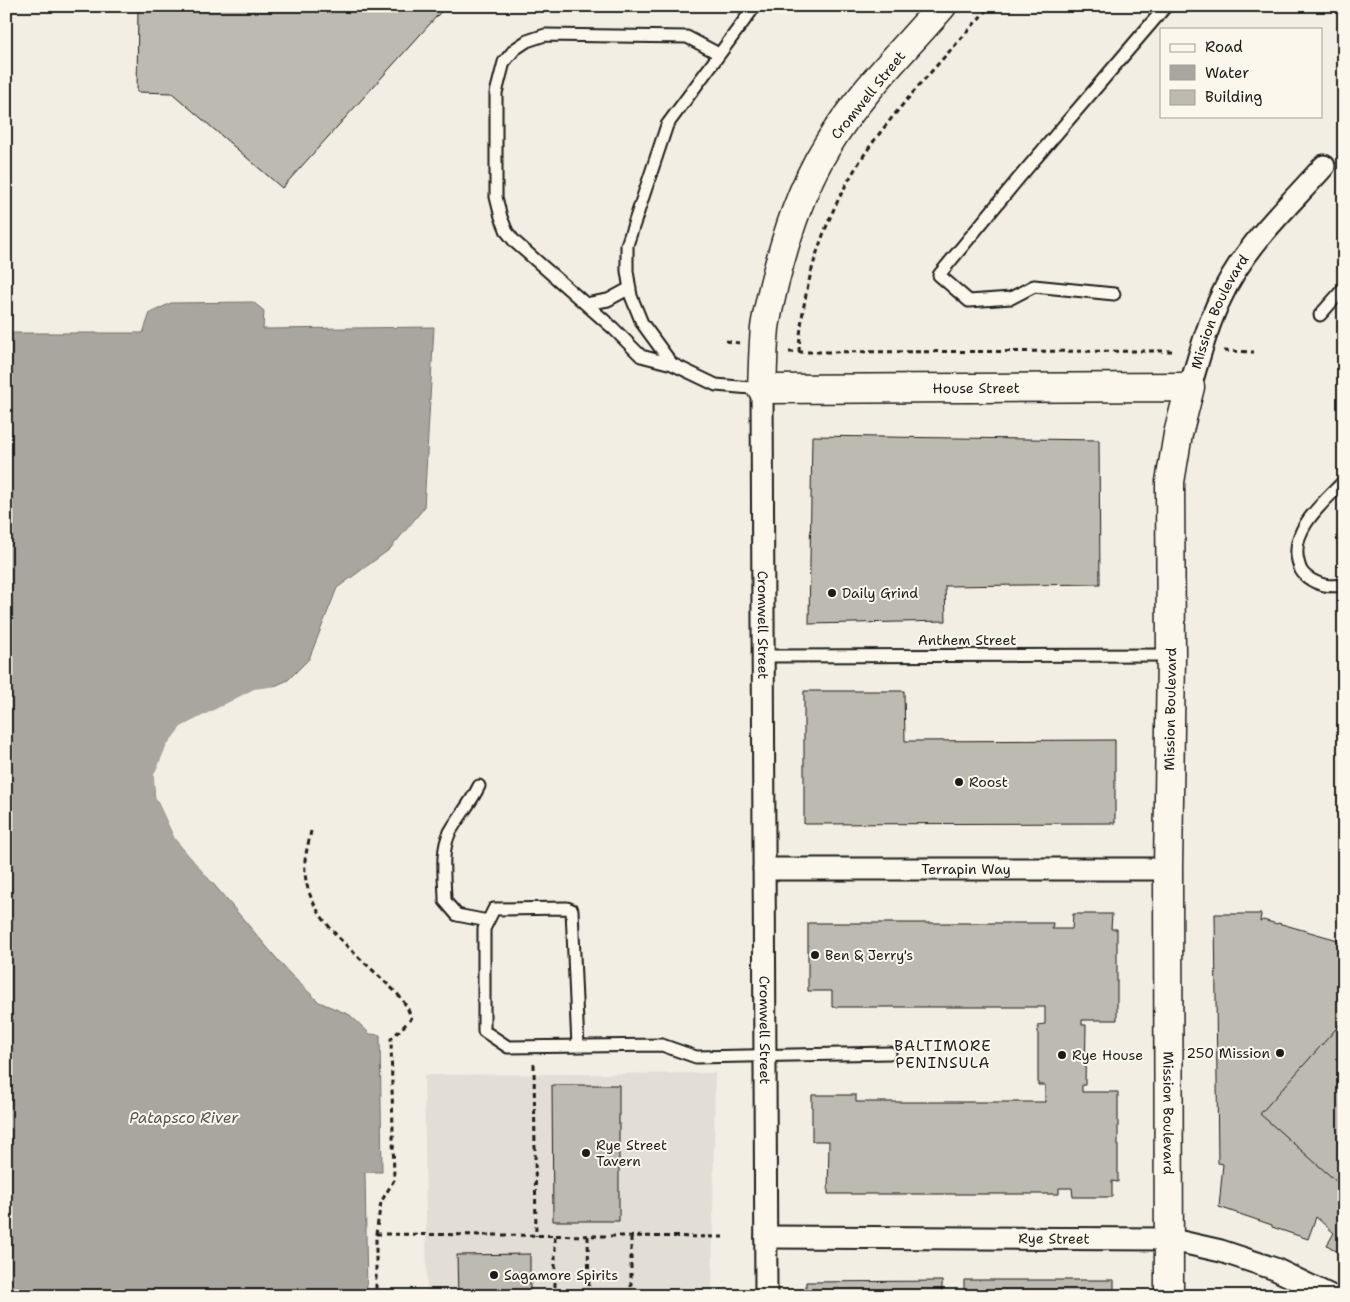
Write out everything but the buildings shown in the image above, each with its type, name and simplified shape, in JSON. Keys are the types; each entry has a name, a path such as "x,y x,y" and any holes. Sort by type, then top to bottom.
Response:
{"street":[{"name":"Cromwell Street","path":"766,1296 762,389 765,327 771,297 791,226 805,189 827,147 863,97 942,6"},
{"name":"Mission Boulevard","path":"1169,1296 1168,869 1171,655 1170,482 1178,434 1190,387 1204,340 1221,296 1247,253 1324,166"},
{"name":"House Street","path":"762,389 1190,387"},
{"name":"Terrapin Way","path":"764,869 1168,869"},
{"name":"Rye Street","path":"766,1238 1168,1239 1221,1251 1276,1269 1331,1296"}],"lane":[{"path":"672,364 642,323 626,271 627,245 667,125 755,6"},
{"path":"1114,294 1034,286 1011,298 969,301 939,275 1018,179 1166,6"},
{"path":"719,54 687,38 545,35 527,41 516,49 504,62 496,93 496,197 500,217 507,232 515,242 613,328 641,356 672,364 716,385 762,389"},
{"path":"586,304 608,300 630,288"},
{"path":"1320,315 1344,288"},
{"path":"1344,481 1313,515 1300,533 1296,552 1300,571 1316,584 1332,587 1344,585"},
{"name":"Anthem Street","path":"764,656 1171,655"},
{"path":"479,786 474,797 450,833 445,850 445,901 457,915 488,921"},
{"path":"578,1046 572,910 567,908 494,909 484,929 484,1030 508,1047 662,1045 696,1057 890,1053"}],"path":[{"path":"990,6 889,122 853,173 826,226 815,256 806,292 799,352 1167,351"},
{"path":"1244,352 1254,352"},
{"path":"311,831 305,861 306,878 314,905 335,932 404,1002 411,1019 391,1039 394,1180 381,1202 376,1234 376,1296"},
{"path":"535,1046 536,1236"},
{"path":"376,1234 726,1237"},
{"path":"555,1236 555,1296"},
{"path":"588,1236 589,1296"},
{"path":"631,1236 631,1296"}],"shaded area":[{"path":"715,1073 712,1296 427,1296 424,1075"}],"water":[{"name":"Patapsco River","path":"253,302 264,311 263,329 434,327 424,508 390,549 337,588 309,659 288,680 181,728 158,769 154,794 175,839 289,973 319,1002 350,1015 370,1034 380,1035 382,1172 365,1172 367,1296 6,1296 6,333 143,333 150,313 171,303"}],"pier":[{"path":"311,660 289,683 254,699 225,717 182,730 161,769 157,794 177,837 213,879 211,881 175,839 155,796 154,775 167,745 181,727 254,689 284,685"}],"place":[{"name":"Daily Grind","path":"832,593"},
{"name":"Roost","path":"959,782"},
{"name":"Ben & Jerry's","path":"815,955"},
{"name":"250 Mission","path":"1280,1053"},
{"name":"Rye House","path":"1062,1055"},
{"name":"Rye Street Tavern","path":"586,1153"},
{"name":"Sagamore Spirits","path":"494,1275"}],"district":[{"name":"BALTIMORE PENINSULA","path":"943,1054"}]}
